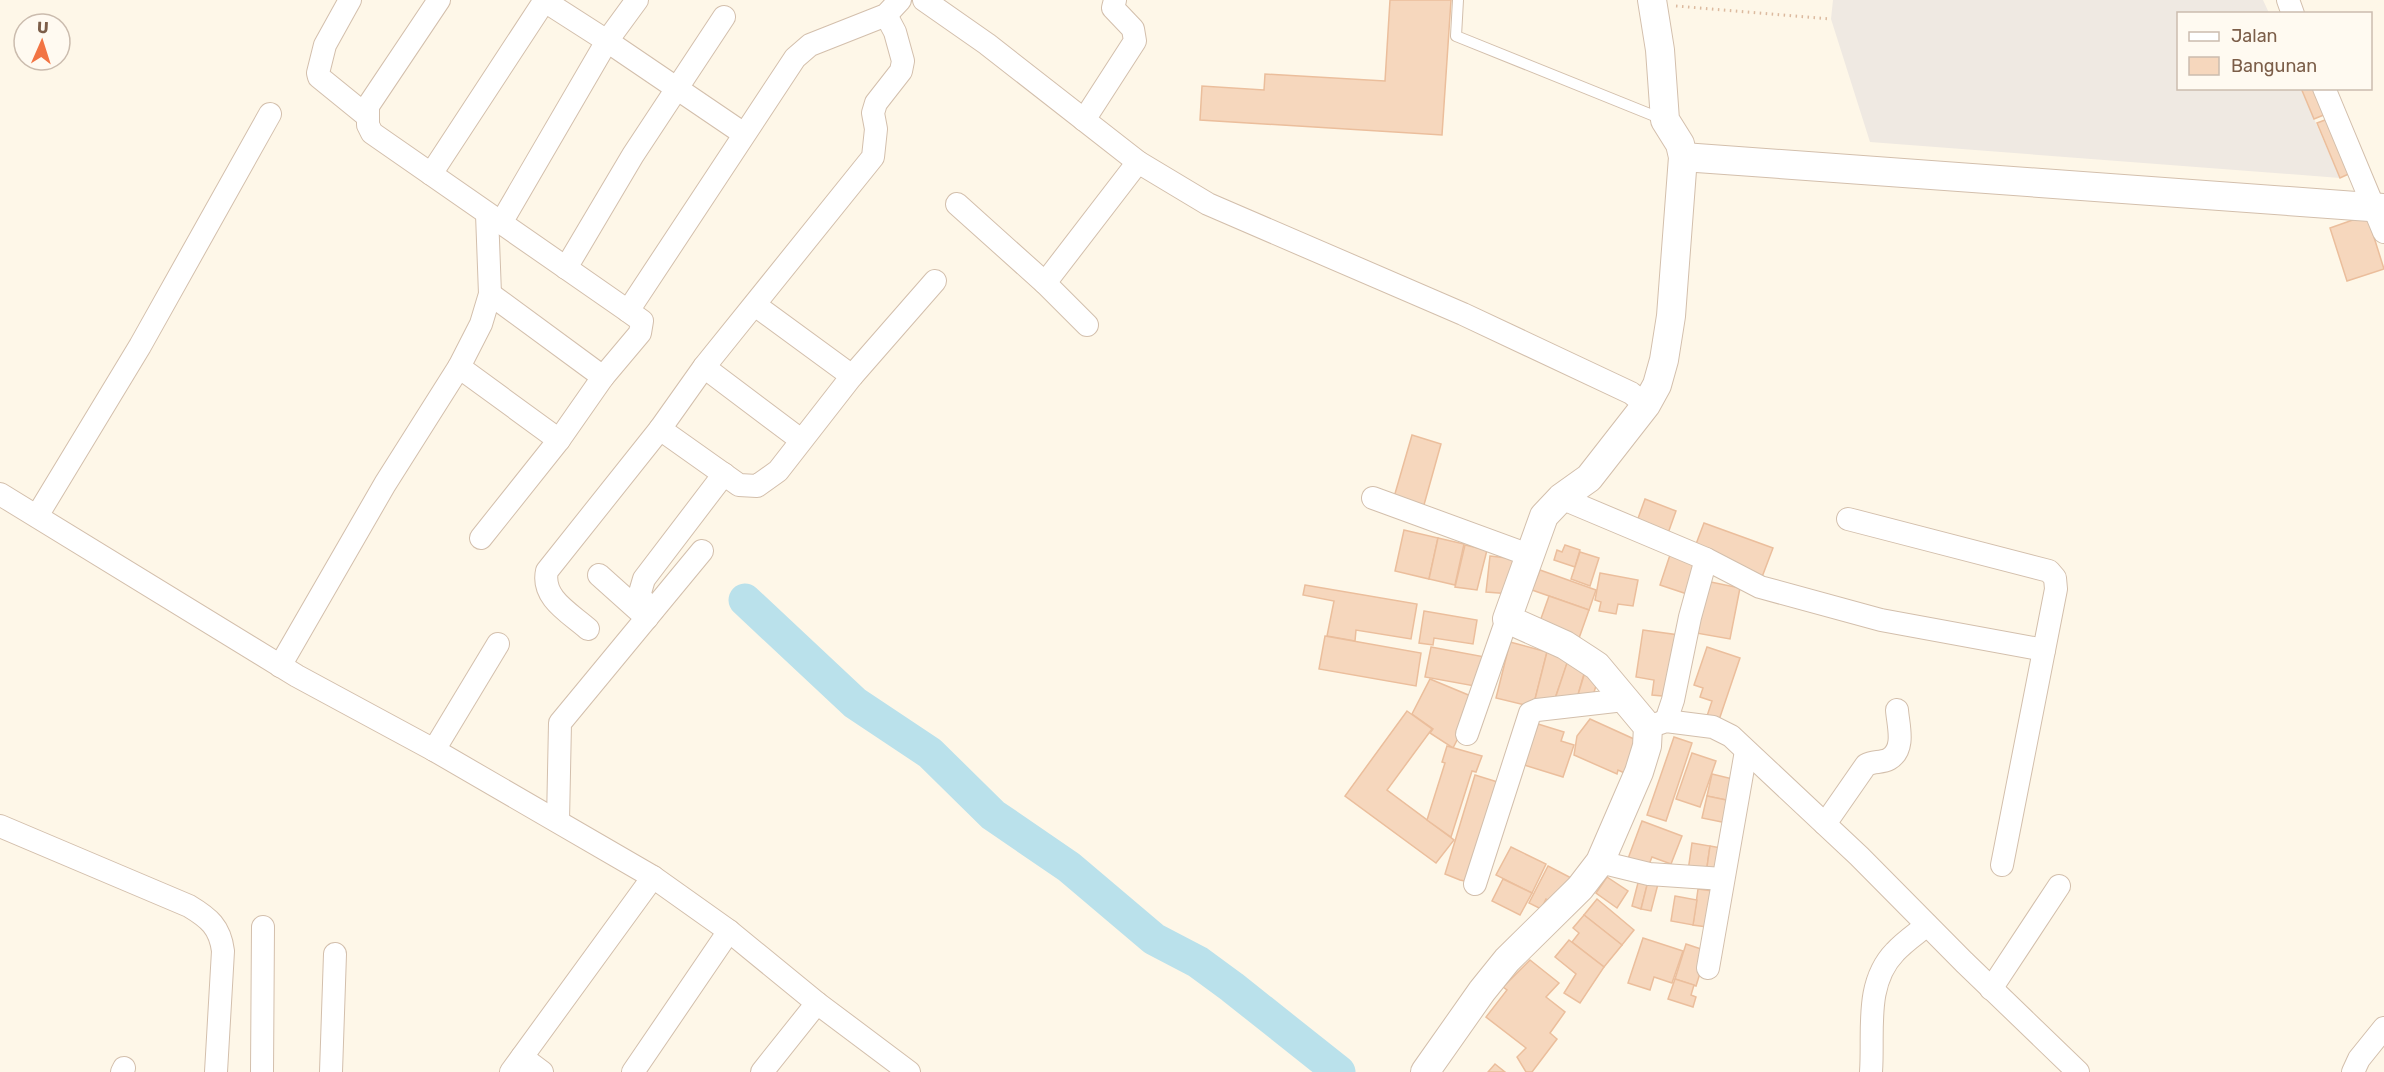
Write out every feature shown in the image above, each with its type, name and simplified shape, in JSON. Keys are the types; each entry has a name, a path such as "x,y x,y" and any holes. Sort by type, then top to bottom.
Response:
{"street":[{"path":"350,0 325,45 318,73 319,77 367,116"},
{"path":"439,0 372,100 367,116 372,134 640,318 642,329 482,538"},
{"path":"431,174 544,0 744,134"},
{"path":"280,666 368,513 459,367 481,324 490,294 494,219 607,41 637,0"},
{"path":"924,0 987,44 1138,162 1208,204 1463,314 1631,393 1646,405"},
{"path":"1084,120 1135,41 1136,34 1133,29 1117,15 1113,8 1115,0"},
{"path":"1467,734 1529,555 1545,516 1561,498 1589,478 1646,405 1657,385 1671,316 1683,157 1680,144 1665,120 1660,50 1652,2"},
{"path":"588,629 548,592 544,581 546,571 660,429 704,367 873,157 876,129 873,113 876,103 901,71 903,61 894,32 893,8 810,45 795,58 628,311"},
{"path":"566,268 676,88 724,17"},
{"path":"1683,157 2380,216 2325,90"},
{"path":"37,516 140,346 270,114"},
{"path":"1045,283 1138,162"},
{"path":"957,204 1045,283 1087,325"},
{"path":"660,429 739,485 757,486 778,471 852,376 935,281"},
{"path":"490,294 603,377"},
{"path":"755,305 852,376"},
{"path":"459,367 559,440"},
{"path":"704,367 801,440"},
{"path":"650,614 639,596 644,579 724,474"},
{"path":"0,494 280,666 434,750 653,877 729,931 897,1068"},
{"path":"1373,498 1529,555"},
{"path":"1561,498 1706,559 1760,587 1881,620 2044,650"},
{"path":"1848,519 2049,571 2055,578 2056,589 2002,865"},
{"path":"558,821 560,723 702,551"},
{"path":"1425,1072 1482,991 1507,960 1580,888 1600,862 1639,772 1647,746 1657,724 1673,700 1690,617 1706,559"},
{"path":"598,575 650,614"},
{"path":"1507,619 1565,645 1583,656 1597,666 1624,700 1657,724 1722,731 1825,824 2078,1072"},
{"path":"434,750 498,644"},
{"path":"1474,884 1530,713 1537,710 1624,700"},
{"path":"1825,824 1866,765 1887,760 1895,753 1900,738 1897,710"},
{"path":"1708,969 1746,751"},
{"path":"0,826 189,906 206,916 221,937 223,951 216,1072"},
{"path":"1600,862 1648,874 1723,879"},
{"path":"542,1072 516,1064 653,877"},
{"path":"1991,989 2059,886"},
{"path":"1871,1072 1875,987 1887,962 1895,952 1927,925"},
{"path":"262,1072 263,927"},
{"path":"633,1072 729,931"},
{"path":"332,1072 335,954"},
{"path":"762,1072 817,1004"},
{"path":"2353,1072 2359,1059 2384,1028"}],"lane":[{"path":"1458,0 1456,36 1665,120"}],"path":[{"path":"1652,2 1831,19"}],"shaded area":[{"path":"1833,0 2263,0 2269,12 2177,12 2177,90 2301,90 2340,178 1870,142 1831,19"}],"building":[{"path":"1390,0 1451,0 1442,135 1200,120 1202,86 1264,90 1265,74 1385,81"},
{"path":"2302,90 2321,90 2331,112 2314,119"},
{"path":"2333,117 2355,171 2340,178 2317,123"},
{"path":"2367,215 2384,269 2347,281 2330,228"},
{"path":"1412,435 1441,444 1422,512 1392,504"},
{"path":"1645,499 1676,511 1667,536 1636,524"},
{"path":"1704,523 1773,548 1762,577 1693,552"},
{"path":"1404,530 1438,538 1429,579 1395,571"},
{"path":"1438,538 1464,544 1455,585 1429,579"},
{"path":"1465,545 1487,550 1477,590 1455,587"},
{"path":"1565,545 1580,550 1575,567 1554,560 1557,550 1562,552"},
{"path":"1580,552 1599,558 1590,586 1571,579"},
{"path":"1670,555 1700,565 1690,595 1660,585"},
{"path":"1490,556 1516,559 1511,594 1486,592"},
{"path":"1540,570 1596,590 1589,610 1532,590"},
{"path":"1600,573 1638,580 1633,606 1618,604 1616,614 1599,611 1601,602 1595,600"},
{"path":"1706,581 1740,588 1730,639 1696,633"},
{"path":"1305,585 1417,604 1411,639 1356,630 1355,641 1327,636 1334,601 1303,595"},
{"path":"1549,596 1589,610 1578,641 1538,627"},
{"path":"1424,611 1477,620 1473,644 1434,638 1433,645 1419,643"},
{"path":"1643,630 1679,635 1673,697 1652,695 1654,680 1636,677"},
{"path":"1325,636 1421,653 1416,686 1319,669"},
{"path":"1510,642 1547,652 1533,707 1496,698"},
{"path":"1431,647 1485,657 1480,687 1425,677"},
{"path":"1707,647 1740,658 1719,720 1707,716 1712,701 1700,697 1703,688 1694,685"},
{"path":"1547,652 1569,658 1552,707 1533,707"},
{"path":"1568,660 1586,667 1575,705 1553,705"},
{"path":"1585,672 1599,676 1591,702 1577,698"},
{"path":"1430,679 1478,699 1453,748 1430,733 1433,729 1412,714"},
{"path":"1407,711 1432,729 1387,790 1454,840 1436,863 1345,796"},
{"path":"1590,719 1645,744 1631,776 1618,770 1617,774 1574,755 1577,736"},
{"path":"1538,724 1564,732 1561,741 1574,745 1563,777 1524,765"},
{"path":"1674,737 1692,743 1666,821 1647,815"},
{"path":"1447,746 1482,756 1476,772 1472,771 1451,837 1427,820 1445,763 1442,762"},
{"path":"1692,753 1716,761 1700,807 1676,799"},
{"path":"1712,774 1741,781 1736,802 1707,796"},
{"path":"1475,775 1504,784 1474,883 1445,874"},
{"path":"1707,796 1736,802 1732,824 1702,818"},
{"path":"1642,821 1682,836 1671,864 1652,857 1646,872 1626,864"},
{"path":"1692,843 1710,846 1706,874 1688,871"},
{"path":"1710,846 1727,849 1722,877 1706,874"},
{"path":"1511,847 1546,864 1532,893 1496,875"},
{"path":"1548,866 1577,881 1556,904 1546,899 1541,909 1529,903"},
{"path":"1607,877 1628,891 1617,908 1596,893"},
{"path":"1503,879 1532,893 1520,915 1492,901"},
{"path":"1639,879 1648,882 1641,909 1632,906"},
{"path":"1648,881 1658,884 1651,911 1641,909"},
{"path":"1698,889 1720,892 1714,928 1693,925"},
{"path":"1675,896 1697,900 1693,925 1671,921"},
{"path":"1597,899 1634,930 1622,945 1584,915"},
{"path":"1584,915 1622,945 1604,967 1572,942 1579,933 1573,928"},
{"path":"1643,938 1683,951 1672,983 1654,977 1650,990 1628,983"},
{"path":"1569,940 1604,967 1580,1003 1564,993 1576,974 1555,957"},
{"path":"1686,944 1707,951 1696,986 1675,979"},
{"path":"1530,960 1559,983 1546,997 1565,1012 1550,1033 1557,1039 1532,1072 1526,1072 1517,1057 1526,1048 1486,1017 1507,990 1503,987"},
{"path":"1675,979 1694,985 1691,995 1696,997 1693,1007 1668,999"},
{"path":"1495,1064 1505,1072 1488,1072"}],"waterway":[{"path":"745,600 855,703 930,753 993,815 1069,867 1154,939 1198,962 1232,987 1339,1072"}]}
